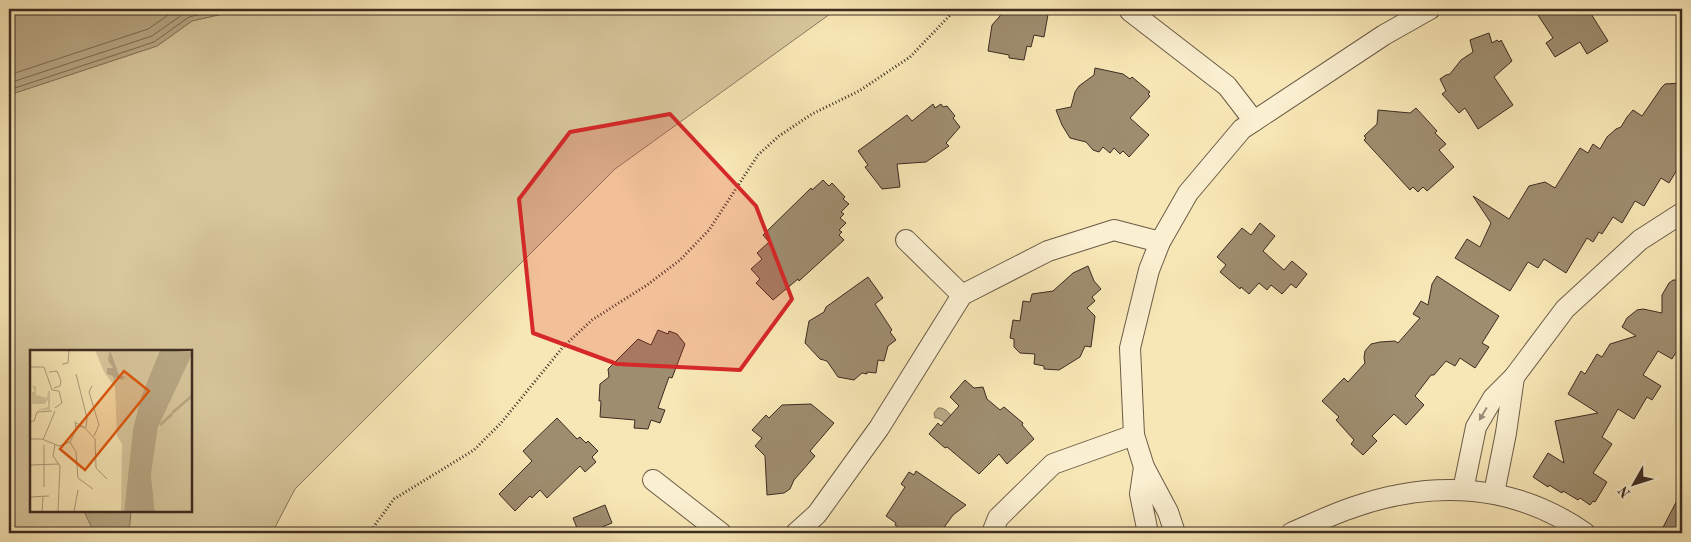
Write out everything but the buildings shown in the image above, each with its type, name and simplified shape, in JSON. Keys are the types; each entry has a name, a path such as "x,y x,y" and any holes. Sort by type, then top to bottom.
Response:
{"street":[{"path":"1175,533 1168,512 1144,467 1134,435 1130,348 1149,270 1160,242 1188,193 1242,129 1384,35 1430,9"},
{"path":"1130,11 1227,86 1254,121"},
{"path":"1463,490 1476,427 1493,398 1514,377 1566,309 1640,240 1682,213"},
{"path":"796,533 817,514 879,428 962,295 1048,251 1114,230 1160,242"},
{"path":"906,240 962,295"},
{"path":"1494,493 1506,433 1514,377"},
{"path":"992,533 998,518 1053,464 1134,435"},
{"path":"1144,467 1140,494 1148,533"},
{"path":"653,480 721,533"},
{"path":"1291,533 1355,506 1402,494 1442,490 1494,493 1518,499 1570,523 1585,533"}],"path":[{"path":"369,533 394,499 474,450 501,423 563,347 592,320 680,260 709,230 758,155 779,136 812,114 859,91 910,57 956,9"}],"highlighted area":[{"path":"670,114 756,206 792,299 740,370 617,364 533,333 519,199 570,132"}],"shaded area":[{"path":"236,9 837,9 615,169 295,489 272,533 9,533 9,95 157,46 192,21 231,12"}],"water":[{"path":"9,9 236,9 231,12 192,21 157,46 9,95"},
{"path":"938,408 944,409 950,414 949,425 935,418 934,413"},
{"path":"84,512 131,512 129,533 94,533"}]}
